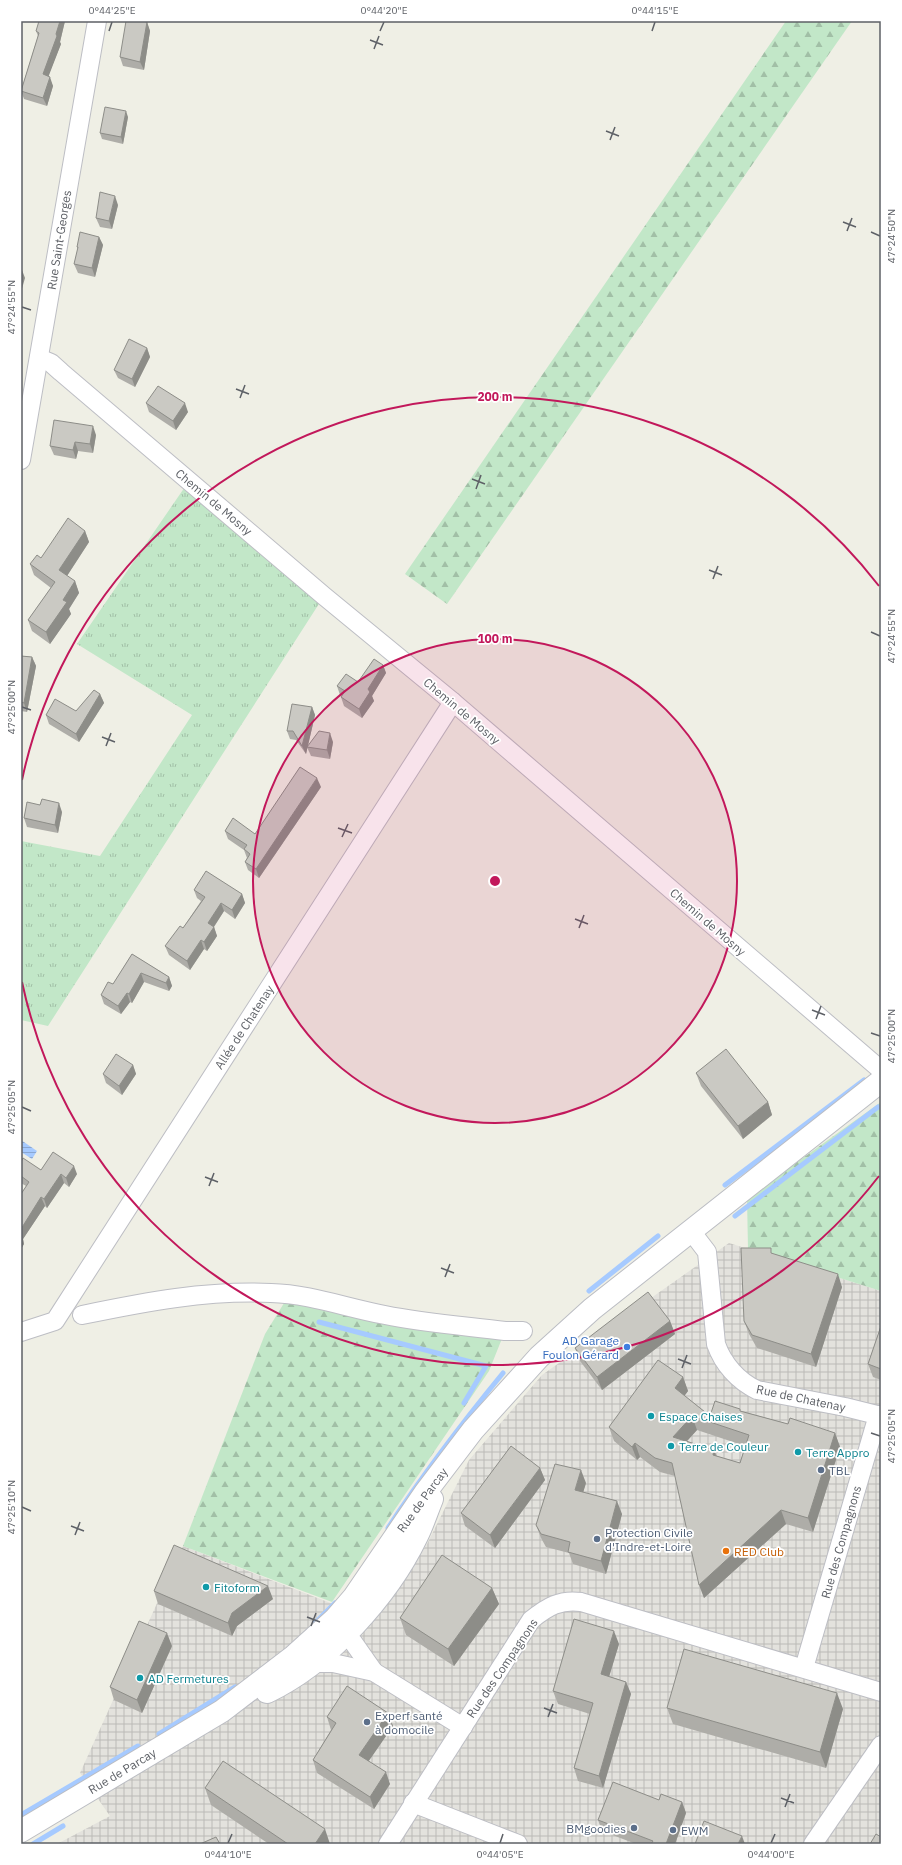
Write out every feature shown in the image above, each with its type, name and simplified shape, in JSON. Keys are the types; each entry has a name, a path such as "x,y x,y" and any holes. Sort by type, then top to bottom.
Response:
{"street":[{"name":"Rue Saint-Georges","path":"21,460 97,21"},
{"name":"Chemin de Mosny","path":"39,358 51,363 324,596 452,702 881,1070"},
{"name":"Allée de Chatenay","path":"55,1321 452,702"},
{"path":"448,1464 473,1430 549,1347 592,1309 881,1081"},
{"name":"Rue de Chatenay","path":"691,1231 707,1252 716,1344 719,1352 733,1373 747,1386 757,1390 845,1406 880,1415"},
{"path":"21,1332 55,1321 159,1300 209,1294 273,1293 299,1296 385,1315 505,1332 522,1331"},
{"name":"Rue des Compagnons","path":"804,1668 880,1415"},
{"name":"Rue de Parcay","path":"21,1831 222,1711 268,1677 309,1643 335,1619 354,1597 425,1493 448,1464"},
{"name":"Rue de Parcay","path":"222,1711 279,1686 309,1666 342,1639 389,1581 408,1553 417,1537 437,1486 448,1464"},
{"path":"348,1665 340,1659 342,1639 336,1626 369,1587 391,1544"},
{"name":"Rue des Compagnons","path":"342,1639 374,1672 463,1727 531,1620 543,1610 560,1602 570,1601 581,1602 881,1692"},
{"path":"309,1643 342,1639"},
{"name":"Rue des Compagnons","path":"309,1666 324,1662 348,1665 374,1672"},
{"path":"388,1844 463,1727"},
{"path":"813,1844 881,1745"},
{"path":"413,1803 518,1844"}],"shaded area":[{"path":"729,1243 881,1291 881,1844 57,1844 110,1816 80,1773 183,1546 372,1619 427,1544 469,1460 542,1375"}],"green space":[{"path":"786,21 852,21 447,604 405,574"},
{"path":"189,481 324,596 48,1026 21,1020 21,841 100,856 192,715 77,644"},
{"path":"881,1102 881,1291 748,1249 747,1198"},
{"path":"289,1295 505,1331 489,1371 332,1602 183,1546 265,1334"}],"water":[{"path":"21,1140 37,1151 32,1159 21,1152"}],"building":[{"path":"39,21 60,21 56,34 57,36 43,74 50,77 43,98 21,91 39,33 36,31"},
{"path":"126,21 147,22 140,62 120,57"},
{"path":"105,107 126,111 121,137 100,133"},
{"path":"100,192 115,196 109,221 96,218"},
{"path":"80,232 99,237 92,268 74,264"},
{"path":"129,339 147,348 132,379 114,370"},
{"path":"158,386 185,403 173,421 146,403"},
{"path":"54,420 93,426 90,444 75,442 73,450 50,446"},
{"path":"68,518 85,531 59,570 75,581 63,600 67,602 46,632 28,620 55,582 30,564 37,555 41,558"},
{"path":"21,656 32,657 24,703 21,702"},
{"path":"374,659 383,665 368,689 370,692 359,709 341,697 345,691 337,686 346,674 358,682"},
{"path":"94,690 100,694 76,734 46,715 55,699 76,711"},
{"path":"292,704 312,707 302,746 293,731 287,731"},
{"path":"319,731 330,733 327,750 307,747"},
{"path":"300,767 317,778 256,869 245,862 250,854 244,849 247,845 225,831 233,818 255,834"},
{"path":"42,799 59,803 55,825 24,818 27,802 40,805"},
{"path":"206,871 242,894 232,910 221,903 208,923 214,927 204,942 201,940 187,961 165,946 180,926 183,928 205,897 194,890"},
{"path":"132,954 169,977 166,983 141,973 129,994 127,993 118,1006 101,995 108,982 113,984"},
{"path":"726,1049 768,1102 738,1126 696,1073"},
{"path":"116,1054 133,1065 119,1086 103,1074"},
{"path":"53,1152 74,1166 66,1178 61,1174 44,1199 41,1197 21,1229 21,1194 29,1182 21,1176 21,1162 23,1158 41,1170"},
{"path":"741,1248 771,1248 771,1253 838,1274 811,1354 752,1335 744,1321"},
{"name":"AD Garage Foulon Gérard","path":"648,1292 670,1321 597,1377 575,1348"},
{"path":"881,1326 881,1369 868,1364"},
{"path":"658,1360 683,1377 675,1388 710,1416 715,1401 740,1409 740,1411 788,1424 790,1418 835,1433 808,1518 781,1510 699,1585 672,1463 655,1458 635,1443 632,1447 609,1427","holes":["692,1416 749,1435 740,1463 713,1455 714,1450 673,1437"]},
{"path":"511,1446 540,1468 490,1535 461,1513"},
{"path":"555,1464 581,1470 575,1490 617,1501 601,1561 568,1552 570,1542 541,1534 536,1525"},
{"name":"Fitoform","path":"174,1545 268,1586 232,1613 228,1623 154,1591"},
{"path":"442,1555 492,1588 448,1649 400,1618"},
{"path":"574,1619 614,1631 601,1674 626,1682 599,1776 574,1768 593,1703 553,1691"},
{"path":"139,1621 167,1633 137,1700 110,1687"},
{"path":"684,1649 837,1693 820,1752 667,1708"},
{"path":"347,1686 388,1713 359,1755 386,1772 370,1797 313,1760 336,1723 327,1717"},
{"path":"223,1761 325,1829 315,1844 288,1844 205,1788"},
{"path":"613,1782 659,1800 661,1794 682,1802 666,1844 651,1844 653,1841 598,1820"},
{"path":"704,1821 742,1836 738,1844 695,1844"},
{"path":"876,1834 881,1837 881,1844 870,1844"},
{"path":"216,1837 220,1844 200,1844"}],"waterway":[{"path":"725,1185 864,1080"},
{"path":"735,1216 878,1107"},
{"path":"589,1291 658,1236"},
{"path":"319,1322 486,1366 464,1403"},
{"path":"388,1528 443,1449 503,1373"},
{"path":"315,1623 335,1603"},
{"path":"159,1734 235,1687"},
{"path":"21,1815 138,1746"},
{"path":"33,1844 63,1826"}],"place":[{"name":"AD Garage Foulon Gérard","path":"627,1347"},
{"name":"Espace Chaises","path":"651,1416"},
{"name":"Terre de Couleur","path":"671,1446"},
{"name":"Terre Appro","path":"798,1452"},
{"name":"TBL","path":"821,1470"},
{"name":"Protection Civile d'Indre-et-Loire","path":"597,1539"},
{"name":"RED Club","path":"726,1551"},
{"name":"Fitoform","path":"206,1587"},
{"name":"AD Fermetures","path":"140,1678"},
{"name":"Experf santé à domocile","path":"367,1722"},
{"name":"BMgoodies","path":"634,1828"},
{"name":"EWM","path":"673,1830"}]}
